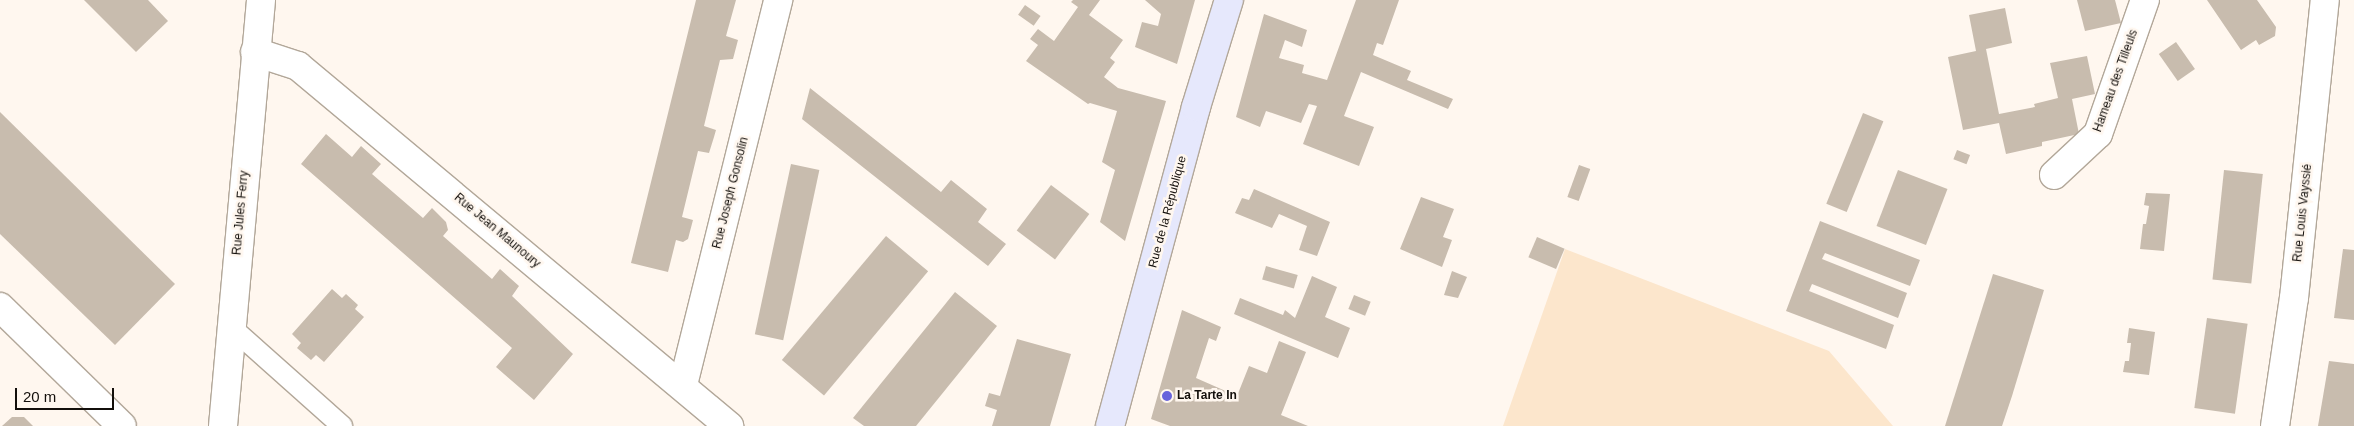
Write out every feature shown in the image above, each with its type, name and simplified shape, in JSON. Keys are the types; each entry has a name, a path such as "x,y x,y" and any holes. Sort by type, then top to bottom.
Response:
{"main road":[{"name":"Rue de la République","path":"1110,426 1196,107 1229,0"}],"street":[{"name":"Rue Jules Ferry","path":"223,426 260,0"},
{"name":"Rue Joseph Gonsolin","path":"683,385 778,0"},
{"name":"Hameau des Tilleuls","path":"2054,175 2098,134 2145,0"},
{"name":"Rue Louis Vayssié","path":"2275,426 2294,298 2325,0"},
{"name":"Rue Jean Maunoury","path":"256,52 298,66 683,385 729,426"},
{"path":"0,307 122,426"}],"lane":[{"path":"231,327 342,426"}],"shaded area":[{"path":"1565,249 1829,351 1893,426 1503,426"}],"building":[{"path":"84,0 148,0 168,21 136,52"},
{"path":"696,0 736,0 726,36 738,40 733,59 720,60 704,126 716,130 709,153 698,151 682,217 693,220 688,239 683,242 676,240 668,272 631,263"},
{"path":"1073,0 1100,0 1089,15 1123,40 1110,58 1115,62 1104,77 1118,88 1166,101 1125,241 1100,222 1115,170 1102,162 1117,111 1088,104 1026,61 1038,45 1030,39 1038,29 1054,41 1078,7 1071,2"},
{"path":"1145,0 1195,0 1177,64 1135,47 1142,22 1158,26 1161,14"},
{"path":"1356,0 1399,0 1383,45 1377,43 1373,55 1411,71 1407,80 1453,99 1448,109 1361,72 1344,116 1374,127 1359,166 1303,144 1317,106 1309,104 1301,123 1266,111 1260,127 1236,117 1264,14 1307,30 1302,47 1285,40 1279,58 1304,65 1302,73 1327,80"},
{"path":"2077,0 2115,0 2121,23 2085,31"},
{"path":"2207,0 2257,0 2276,27 2275,36 2259,45 2256,40 2241,50"},
{"path":"1025,5 1041,16 1034,26 1018,15"},
{"path":"2005,8 2012,43 1986,49 1999,114 2035,107 2034,104 2058,98 2050,63 2087,56 2095,94 2072,99 2079,134 2042,142 2042,146 2006,154 1999,123 1963,130 1948,57 1976,51 1969,15"},
{"path":"2176,42 2195,69 2178,81 2159,54"},
{"path":"810,88 941,192 951,180 987,209 978,222 1006,244 988,266 802,119"},
{"path":"0,112 175,284 115,345 0,234"},
{"path":"1863,113 1883,121 1847,212 1826,204"},
{"path":"326,134 352,157 361,146 381,164 372,174 423,218 432,208 446,222 448,230 443,236 492,279 500,269 519,286 512,296 573,354 534,400 496,367 512,348 301,164"},
{"path":"1957,150 1970,155 1966,164 1953,159"},
{"path":"791,164 819,170 783,340 755,334"},
{"path":"1579,165 1590,169 1579,201 1567,197"},
{"path":"1898,170 1947,189 1926,245 1876,226"},
{"path":"2224,170 2263,174 2251,283 2213,279"},
{"path":"1051,185 1089,214 1055,259 1017,231"},
{"path":"1254,189 1330,222 1317,256 1299,250 1307,226 1279,214 1272,228 1235,213 1242,198 1249,200"},
{"path":"2146,193 2170,194 2164,251 2140,249 2143,224 2146,224 2149,206 2144,205"},
{"path":"1421,197 1454,209 1443,237 1452,240 1442,267 1400,249"},
{"path":"1820,221 1920,260 1910,286 1825,253 1822,259 1907,293 1898,318 1812,284 1809,291 1894,325 1886,349 1786,311"},
{"path":"886,236 928,271 824,395 782,360"},
{"path":"1537,237 1565,249 1556,269 1528,257"},
{"path":"2343,249 2354,250 2354,320 2334,318"},
{"path":"1266,266 1298,275 1294,289 1262,279"},
{"path":"1452,271 1467,277 1458,298 1444,295"},
{"path":"1993,274 2044,290 2012,396 2002,426 1945,426"},
{"path":"1312,276 1337,287 1325,317 1350,328 1338,358 1234,314 1240,298 1283,315 1285,310 1295,318"},
{"path":"332,289 342,298 346,294 358,305 355,309 364,317 324,362 316,355 311,360 297,348 301,343 292,334"},
{"path":"955,292 997,326 916,426 864,426 853,418"},
{"path":"1354,295 1371,302 1365,316 1348,309"},
{"path":"1182,310 1221,327 1216,341 1209,338 1196,378 1237,396 1249,366 1267,373 1279,341 1306,352 1281,415 1308,426 1170,426 1151,419"},
{"path":"2207,318 2248,324 2235,414 2194,408"},
{"path":"2129,328 2155,332 2149,375 2123,372 2125,361 2129,361 2131,343 2127,343"},
{"path":"1017,339 1071,354 1050,426 992,426 997,410 985,406 989,393 1000,396"},
{"path":"2329,361 2354,364 2354,426 2318,426"},
{"path":"12,417 24,417 33,426 2,426"}],"place":[{"name":"La Tarte In","path":"1167,396"}]}
